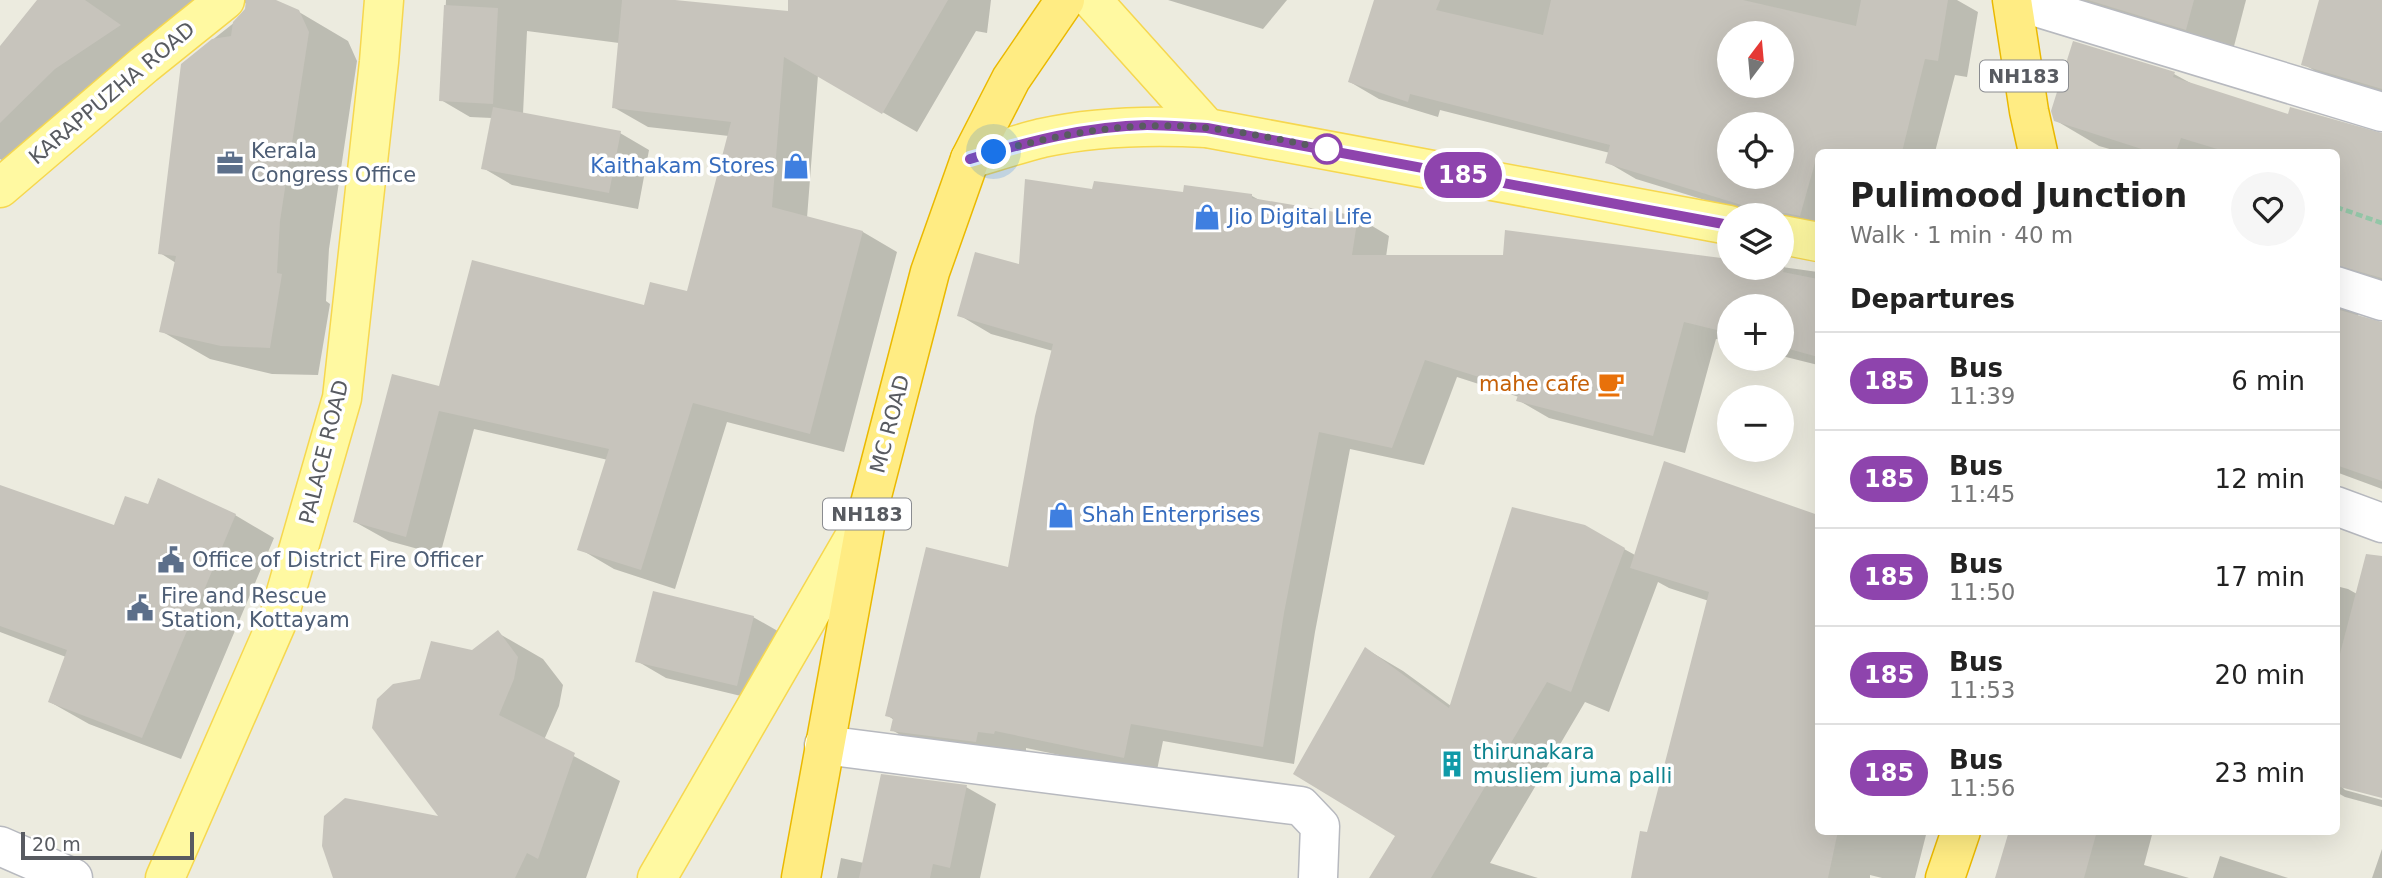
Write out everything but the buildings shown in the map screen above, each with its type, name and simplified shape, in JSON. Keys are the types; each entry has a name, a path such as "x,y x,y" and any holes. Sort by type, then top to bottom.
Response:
{"highway":[{"name":"MC ROAD","path":"801,878 867,515 930,272 970,159 1011,79 1065,0"},
{"name":"NH183","path":"2013,0 2029,111 2037,149"},
{"path":"1945,878 1960,835"}],"main road":[{"name":"KARAPPUZHA ROAD","path":"0,188 225,0"},
{"name":"PALACE ROAD","path":"165,878 278,620 342,398 384,0"},
{"path":"1091,0 1207,128"},
{"path":"970,159 1043,138 1088,131 1146,125 1207,128 1717,223"},
{"path":"1794,237 1815,241"},
{"path":"657,878 867,515"}],"street":[{"path":"2013,0 2382,113"},
{"path":"2340,287 2382,302"},
{"path":"2340,507 2382,523"},
{"path":"824,745 1301,806 1320,826 1318,878"},
{"path":"0,846 73,878"}],"path":[{"path":"2340,208 2382,223"}],"bus line":[{"name":"185","path":"970,159 1043,138 1088,131 1146,125 1207,128 1717,223"}],"place":[{"name":"Kerala Congress Office","path":"230,163"},
{"name":"Kaithakam Stores","path":"796,166"},
{"name":"Jio Digital Life","path":"1207,217"},
{"name":"mahe cafe","path":"1611,384"},
{"name":"Shah Enterprises","path":"1061,515"},
{"name":"Office of District Fire Officer","path":"171,560"},
{"name":"Fire and Rescue Station, Kottayam","path":"140,608"},
{"name":"thirunakara musliem juma palli","path":"1452,764"}],"route":[{"path":"994,152 1043,138 1146,125 1207,128 1335,150 1327,149"}]}
